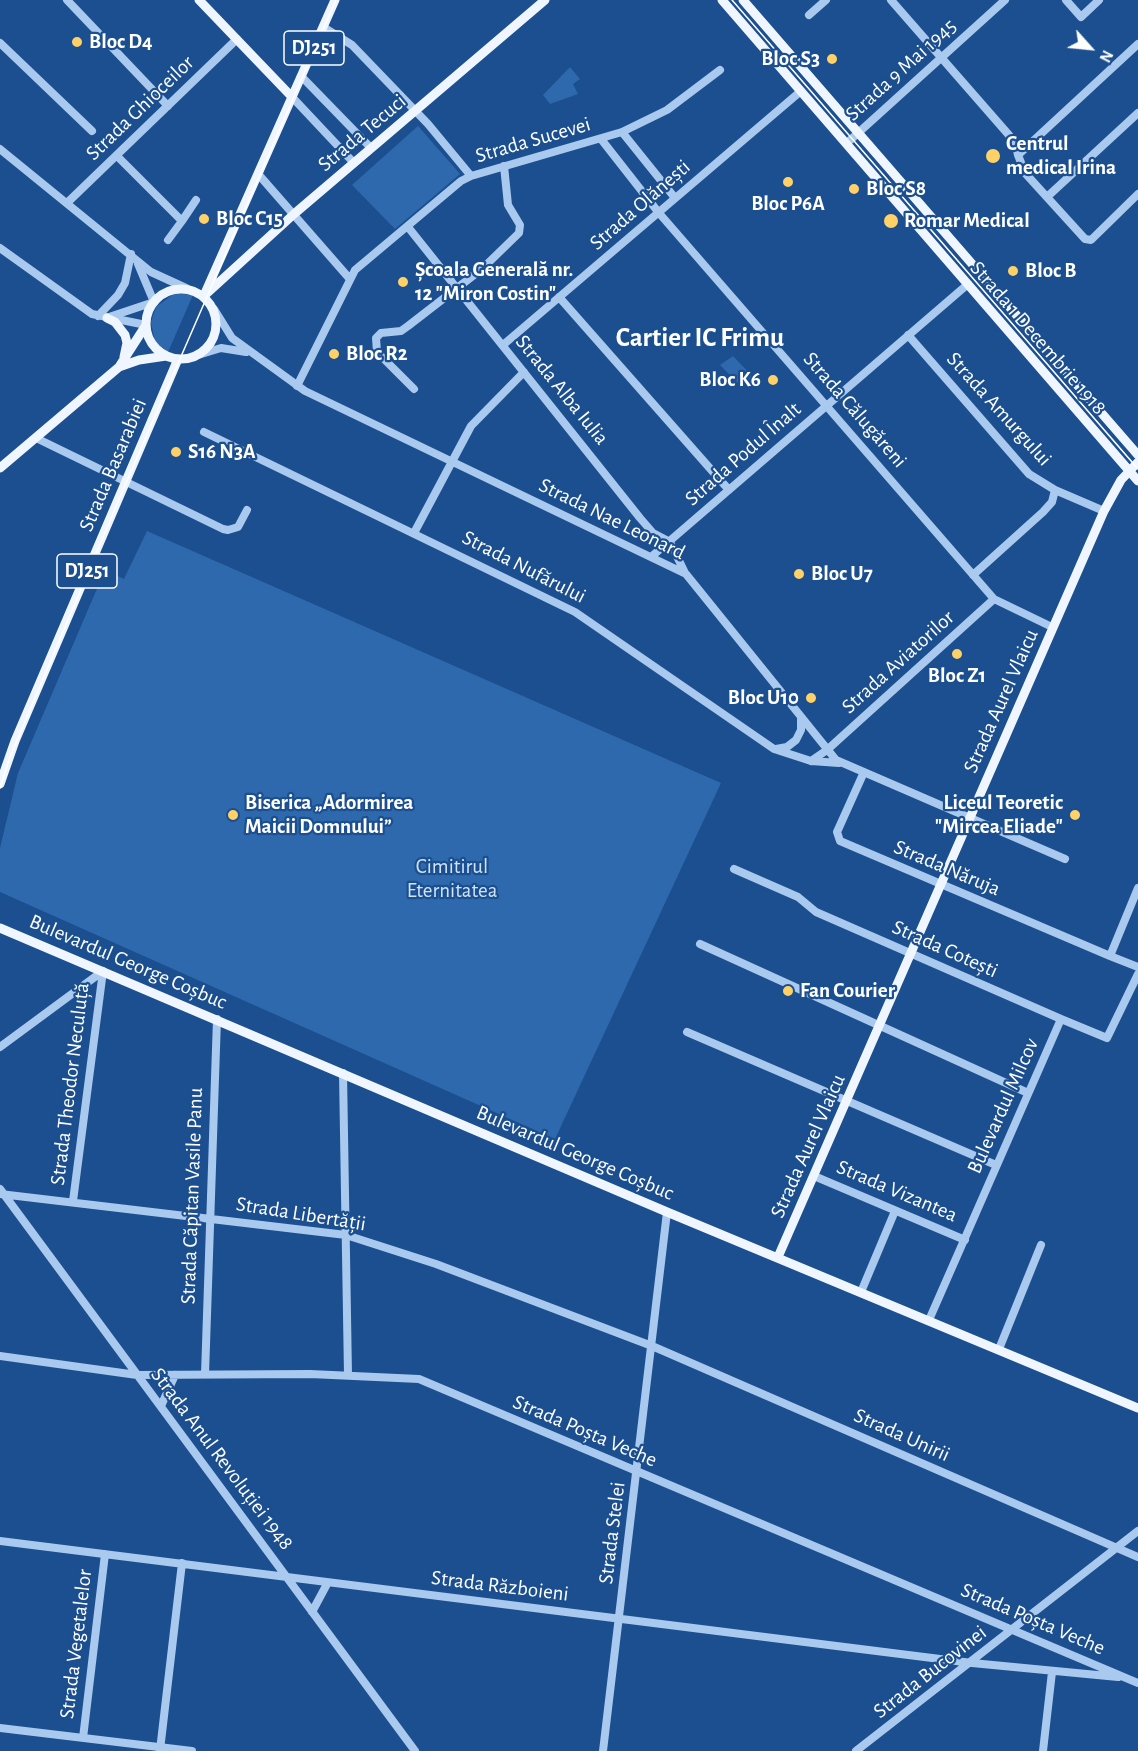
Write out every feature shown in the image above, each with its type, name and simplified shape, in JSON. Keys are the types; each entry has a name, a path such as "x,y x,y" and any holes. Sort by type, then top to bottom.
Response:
{"main road":[{"path":"200,0 292,97"},
{"name":"DJ251","path":"204,296 335,0"},
{"name":"Strada Tecuci","path":"204,296 294,214 545,0"},
{"name":"Strada 1 Decembrie 1918","path":"722,0 1138,481"},
{"name":"Strada 1 Decembrie 1918","path":"743,0 1138,455"},
{"path":"119,368 139,360 166,356 178,359 198,355 213,340 217,319 214,309 204,296 186,288 169,291 154,302 147,316 146,325 152,343 166,356"},
{"path":"102,317 121,327 125,335 126,352 119,368"},
{"path":"0,468 119,368 146,325"},
{"name":"Strada Basarabiei","path":"0,784 9,757 178,359"},
{"name":"Strada Aurel Vlaicu","path":"778,1257 1104,511 1129,471 1138,462"},
{"name":"Bulevardul George Coșbuc","path":"1,929 667,1212 1138,1408"}],"street":[{"path":"67,0 168,106"},
{"path":"809,15 826,0"},
{"path":"891,0 1015,142 1025,173 1085,240 1091,240 1138,194"},
{"name":"Strada 9 Mai 1945","path":"847,143 1005,0"},
{"path":"1066,0 1081,16 1099,0"},
{"path":"323,27 352,45 416,111 471,176"},
{"name":"Strada Ghioceilor","path":"68,202 237,39"},
{"path":"0,42 92,131"},
{"path":"1018,155 1138,44"},
{"name":"Strada Sucevei","path":"297,387 355,270 471,176 622,132 667,110 720,70"},
{"path":"301,76 371,148"},
{"name":"Strada Olănești","path":"503,345 801,91"},
{"path":"292,97 354,163"},
{"path":"1047,197 1138,113"},
{"path":"622,132 675,198"},
{"name":"Strada Călugăreni","path":"602,139 659,213 994,599 1052,627"},
{"path":"0,149 162,279 186,288"},
{"path":"117,156 182,220"},
{"path":"414,389 377,352 374,347 376,339 388,330 401,331 457,289 519,233 520,225 508,206 504,166"},
{"path":"259,175 350,278"},
{"path":"168,240 196,200"},
{"name":"Strada Alba Iulia","path":"408,226 653,533 670,542 686,574"},
{"path":"0,248 102,317 146,325"},
{"path":"102,317 154,302 133,257"},
{"path":"102,317 122,289 133,257"},
{"name":"Strada Podul Înalt","path":"651,557 968,284"},
{"path":"559,297 729,490"},
{"name":"Strada Nae Leonard","path":"214,309 232,338 297,387 686,574 827,750 842,763 1065,859"},
{"name":"Strada Amurgului","path":"908,335 1029,474 1055,490 1104,511"},
{"name":"Strada Nae Leonard","path":"198,355 221,348 248,352"},
{"path":"414,532 449,462 471,426 524,372"},
{"name":"Strada Nufărului","path":"204,432 575,612 774,749 812,761 842,763"},
{"path":"36,438 228,530 238,527 247,510"},
{"path":"972,575 1044,512 1052,502 1055,490"},
{"name":"Strada Aviatorilor","path":"827,750 994,599"},
{"path":"774,749 787,747 796,740 801,730 801,718"},
{"path":"817,737 837,742 836,754 842,763"},
{"path":"812,761 827,750"},
{"name":"Strada Năruja","path":"864,772 837,832 838,839 940,885 1110,956"},
{"name":"Strada Cotești","path":"734,869 798,897 816,912 1060,1019"},
{"path":"1138,888 1110,956 1138,967"},
{"path":"700,944 1028,1093"},
{"path":"0,1047 103,971"},
{"name":"Strada Theodor Neculuță","path":"73,1201 103,971"},
{"name":"Bulevardul Milcov","path":"929,1320 1060,1019 1107,1038 1138,974"},
{"name":"Strada Căpitan Vasile Panu","path":"205,1374 217,1019"},
{"path":"687,1032 996,1165"},
{"path":"343,1073 348,1375"},
{"name":"Strada Vizantea","path":"814,1176 965,1240"},
{"name":"Strada Libertății","path":"2,1192 346,1235 436,1264 652,1346"},
{"name":"Strada Anul Revoluției 1948","path":"2,1192 415,1751"},
{"path":"861,1292 895,1211"},
{"name":"Strada Stelei","path":"603,1751 638,1473 667,1212"},
{"path":"999,1349 1041,1245"},
{"name":"Strada Unirii","path":"652,1346 1138,1557"},
{"name":"Strada Poșta Veche","path":"0,1356 137,1375 348,1375 418,1379 1125,1677"},
{"path":"161,1406 175,1375"},
{"name":"Strada Bucovinei","path":"856,1751 972,1663 1138,1531"},
{"name":"Strada Războieni","path":"0,1541 182,1563 327,1584 972,1663 1125,1677 1138,1683"},
{"name":"Strada Vegetalelor","path":"83,1738 105,1554"},
{"path":"160,1749 182,1563"},
{"path":"312,1612 327,1584"},
{"path":"1043,1751 1052,1672"},
{"path":"0,1728 160,1749 192,1751"}],"green space":[{"path":"570,67 580,79 573,84 578,94 550,104 543,95"},
{"path":"418,126 460,174 395,229 352,185"},
{"path":"175,293 193,295 168,352 155,342 151,322 156,307"},
{"path":"733,356 754,378 742,387 720,365"},
{"name":"Cimitirul Eternitatea","path":"147,531 721,783 555,1139 0,892 0,848 18,773 105,570 124,579"}],"tram line":[{"path":"0,788 10,757 126,483 336,0"},
{"path":"732,0 1138,469"}],"place":[{"name":"Bloc D4","path":"77,42"},
{"name":"Bloc S3","path":"832,59"},
{"name":"Centrul medical Irina","path":"993,156"},
{"name":"Bloc P6A","path":"788,182"},
{"name":"Bloc S8","path":"854,189"},
{"name":"Bloc C15","path":"204,219"},
{"name":"Romar Medical","path":"891,221"},
{"name":"Bloc B","path":"1013,271"},
{"name":"Școala Generală nr. 12 \"Miron Costin\"","path":"403,282"},
{"name":"Bloc R2","path":"334,354"},
{"name":"Bloc K6","path":"773,380"},
{"name":"S16 N3A","path":"176,452"},
{"name":"Bloc U7","path":"799,574"},
{"name":"Bloc Z1","path":"957,654"},
{"name":"Bloc U10","path":"811,698"},
{"name":"Biserica „Adormirea Maicii Domnului”","path":"233,815"},
{"name":"Liceul Teoretic \"Mircea Eliade\"","path":"1075,815"},
{"name":"Fan Courier","path":"788,991"}],"district":[{"name":"Cartier IC Frimu","path":"700,338"}]}
